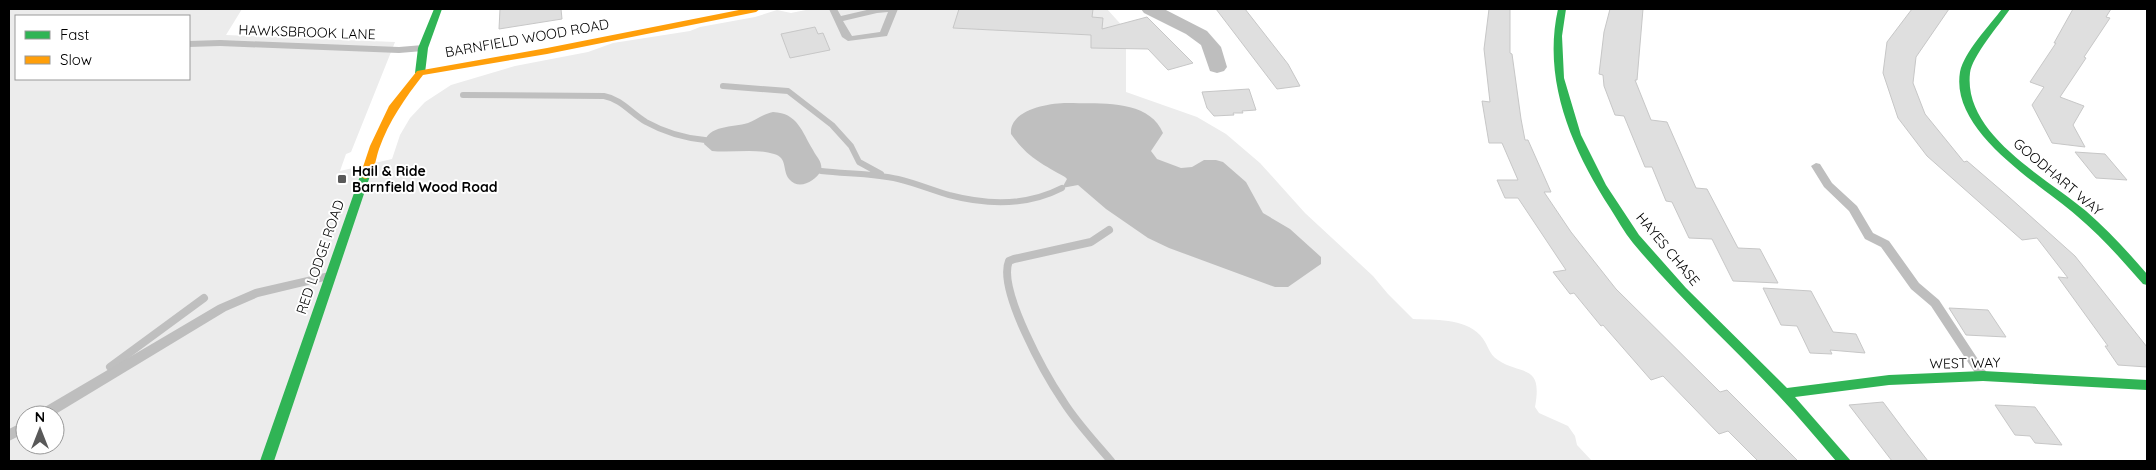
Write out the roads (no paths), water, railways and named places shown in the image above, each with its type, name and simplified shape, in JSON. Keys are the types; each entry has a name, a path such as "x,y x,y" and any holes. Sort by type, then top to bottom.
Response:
{"street":[{"path":"420,73 424,48 438,9"},
{"name":"BARNFIELD WOOD ROAD","path":"420,73 539,53 756,9"},
{"path":"1150,9 1207,41 1212,47 1217,67"},
{"name":"HAYES CHASE","path":"1562,9 1558,36 1559,78 1576,135 1601,186 1635,238 1682,291 1784,394 1844,461"},
{"name":"GOODHART WAY","path":"2006,9 1965,70 1966,96 1979,122 2000,148 2079,213 2116,247 2147,281"},
{"name":"RED LODGE ROAD","path":"267,461 329,276 384,125 394,106 420,73"},
{"name":"WEST WAY","path":"1784,394 1889,380 1983,376 2147,385"}],"lane":[{"path":"833,9 848,39 878,36 885,32 894,9 877,10 839,19"},
{"name":"HAWKSBROOK LANE","path":"190,44 220,43 399,50 424,48"},
{"path":"1816,166 1828,185 1853,209 1869,236 1885,244 1915,286 1936,303 1983,376"},
{"path":"60,405 230,304 281,286 329,276"}],"waterway":[{"path":"723,86 788,91 832,125 851,146 859,162 881,174"},
{"path":"463,95 604,96 616,100 646,122 660,129 689,138 705,140"},
{"path":"821,171 889,177 911,182 949,195 992,202 1021,201 1049,194 1062,188"},
{"path":"1109,230 1091,242 1009,261 1007,274 1016,311 1046,373 1074,417 1111,461"},
{"path":"110,367 204,298"}],"place":[{"name":"Hail & Ride Barnfield Wood Road","path":"342,179"}]}
